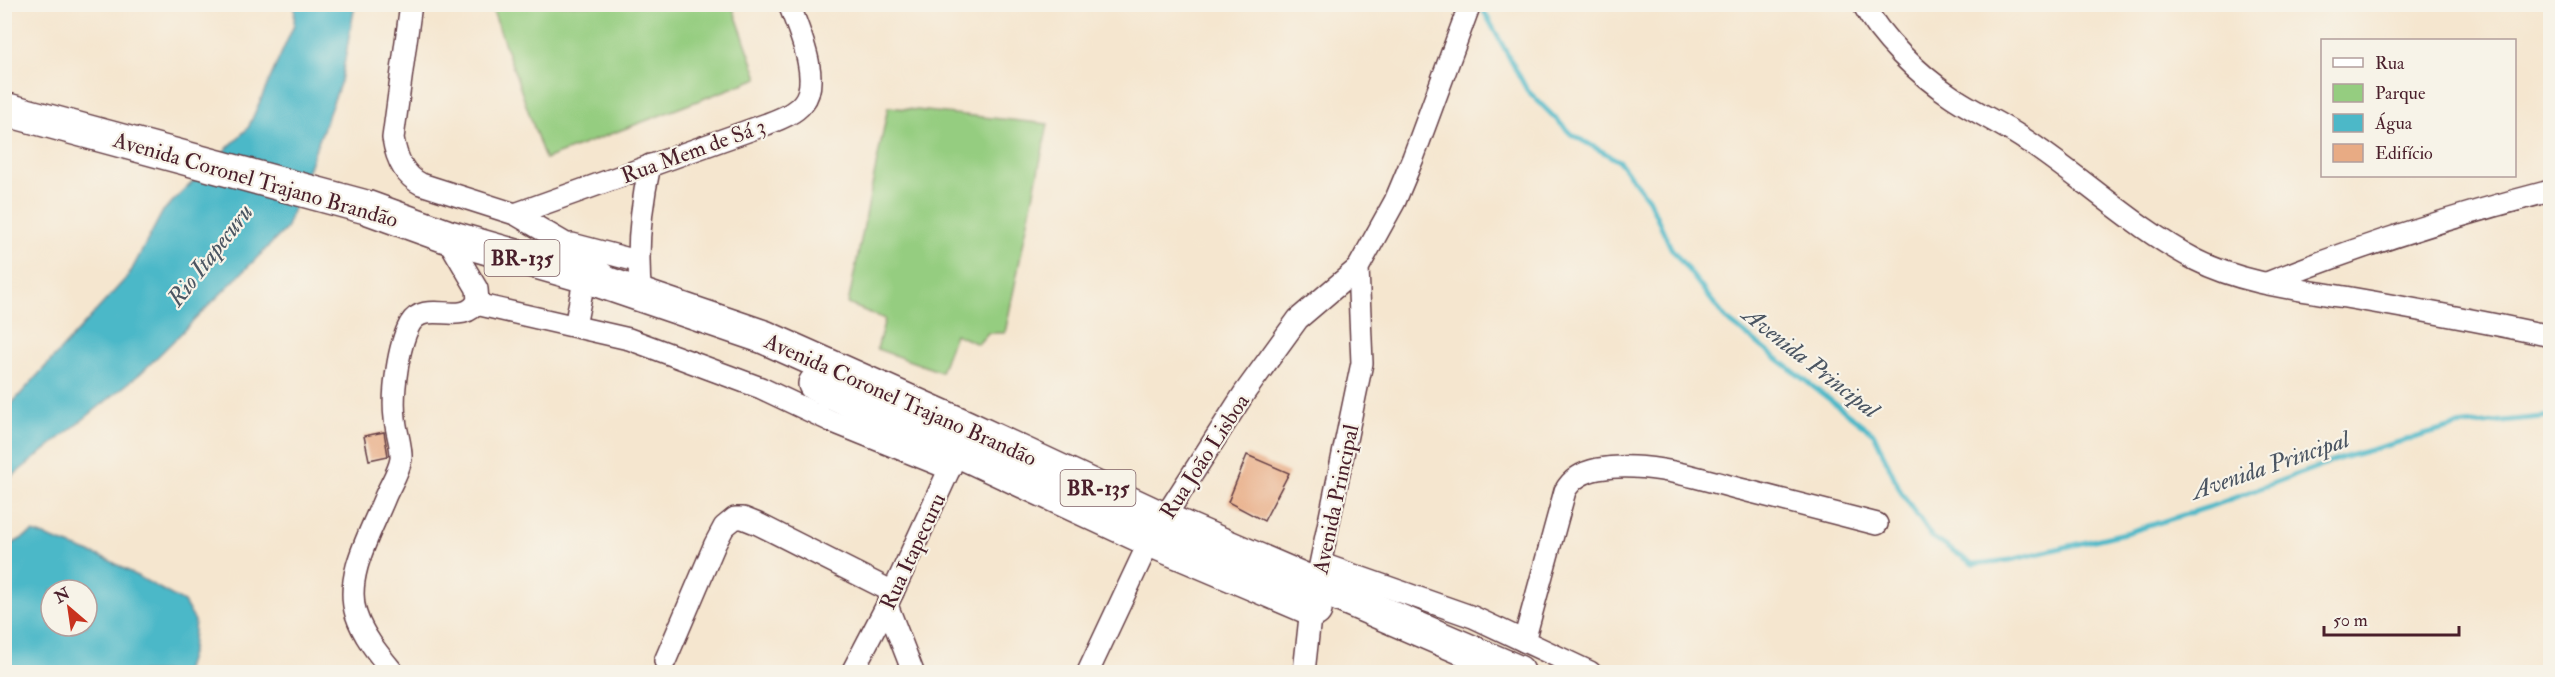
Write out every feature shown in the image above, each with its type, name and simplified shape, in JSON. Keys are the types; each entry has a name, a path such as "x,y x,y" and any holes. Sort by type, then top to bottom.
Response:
{"main road":[{"name":"Avenida Coronel Trajano Brandão","path":"4,110 118,138 366,207 446,236 585,276 677,309 714,335 958,449 1156,530 1317,586 1518,672"},
{"name":"Avenida Coronel Trajano Brandão","path":"1317,586 1465,672"}],"street":[{"path":"411,4 393,138 395,155 413,180 515,214 563,242 635,294"},
{"name":"Rua Mem de Sá 3","path":"515,214 767,124 796,110 807,96 811,82 801,37 789,4"},
{"path":"1863,4 1883,33 1923,74 1951,96 2011,130 2065,165 2167,244 2224,272 2266,283 2487,322 2550,336"},
{"path":"1358,268 1395,201 1409,169 1470,6"},
{"path":"635,294 640,215 650,165"},
{"path":"2266,283 2430,225 2550,192"},
{"path":"393,672 363,630 357,615 353,598 356,572 401,460 394,402 401,352 410,325 416,317 429,313 464,313 476,304 479,295 446,236"},
{"path":"563,242 637,261"},
{"name":"Rua João Lisboa","path":"1088,672 1156,530 1245,392 1298,319 1358,268"},
{"name":"Avenida Principal","path":"1304,672 1317,586 1362,363 1358,268"},
{"path":"575,326 585,276"},
{"path":"476,304 629,339 761,388 831,421 958,449"},
{"name":"Rua Itapecuru","path":"852,672 890,599 958,449"},
{"path":"1524,641 1565,491 1578,476 1587,472 1622,468 1654,470 1692,477 1877,524"},
{"path":"665,661 724,527 735,518 743,518 758,524 890,599 913,672"},
{"name":"Avenida Coronel Trajano Brandão","path":"1317,586 1473,617 1590,672"}],"green space":[{"path":"491,5 732,5 758,78 545,159"},
{"path":"888,107 1048,124 1005,333 988,333 978,344 955,334 941,372 877,349 885,319 848,304"}],"water":[{"name":"Rio Itapecuru","path":"295,5 355,5 341,81 286,229 141,373 5,482 4,412 129,275 163,211 248,128 294,25"},
{"path":"33,532 107,559 184,602 195,621 192,650 185,672 5,672 5,548"}],"building":[{"path":"384,432 388,456 369,460 364,436"},
{"path":"1247,455 1289,473 1264,521 1228,502"}],"waterway":[{"name":"Avenida Principal","path":"1480,4 1527,90 1571,134 1619,161 1649,200 1671,248 1726,319 1874,434 1901,492 1932,537 1973,564 2010,560 2129,532 2209,507 2342,458 2456,426 2550,416"}]}
